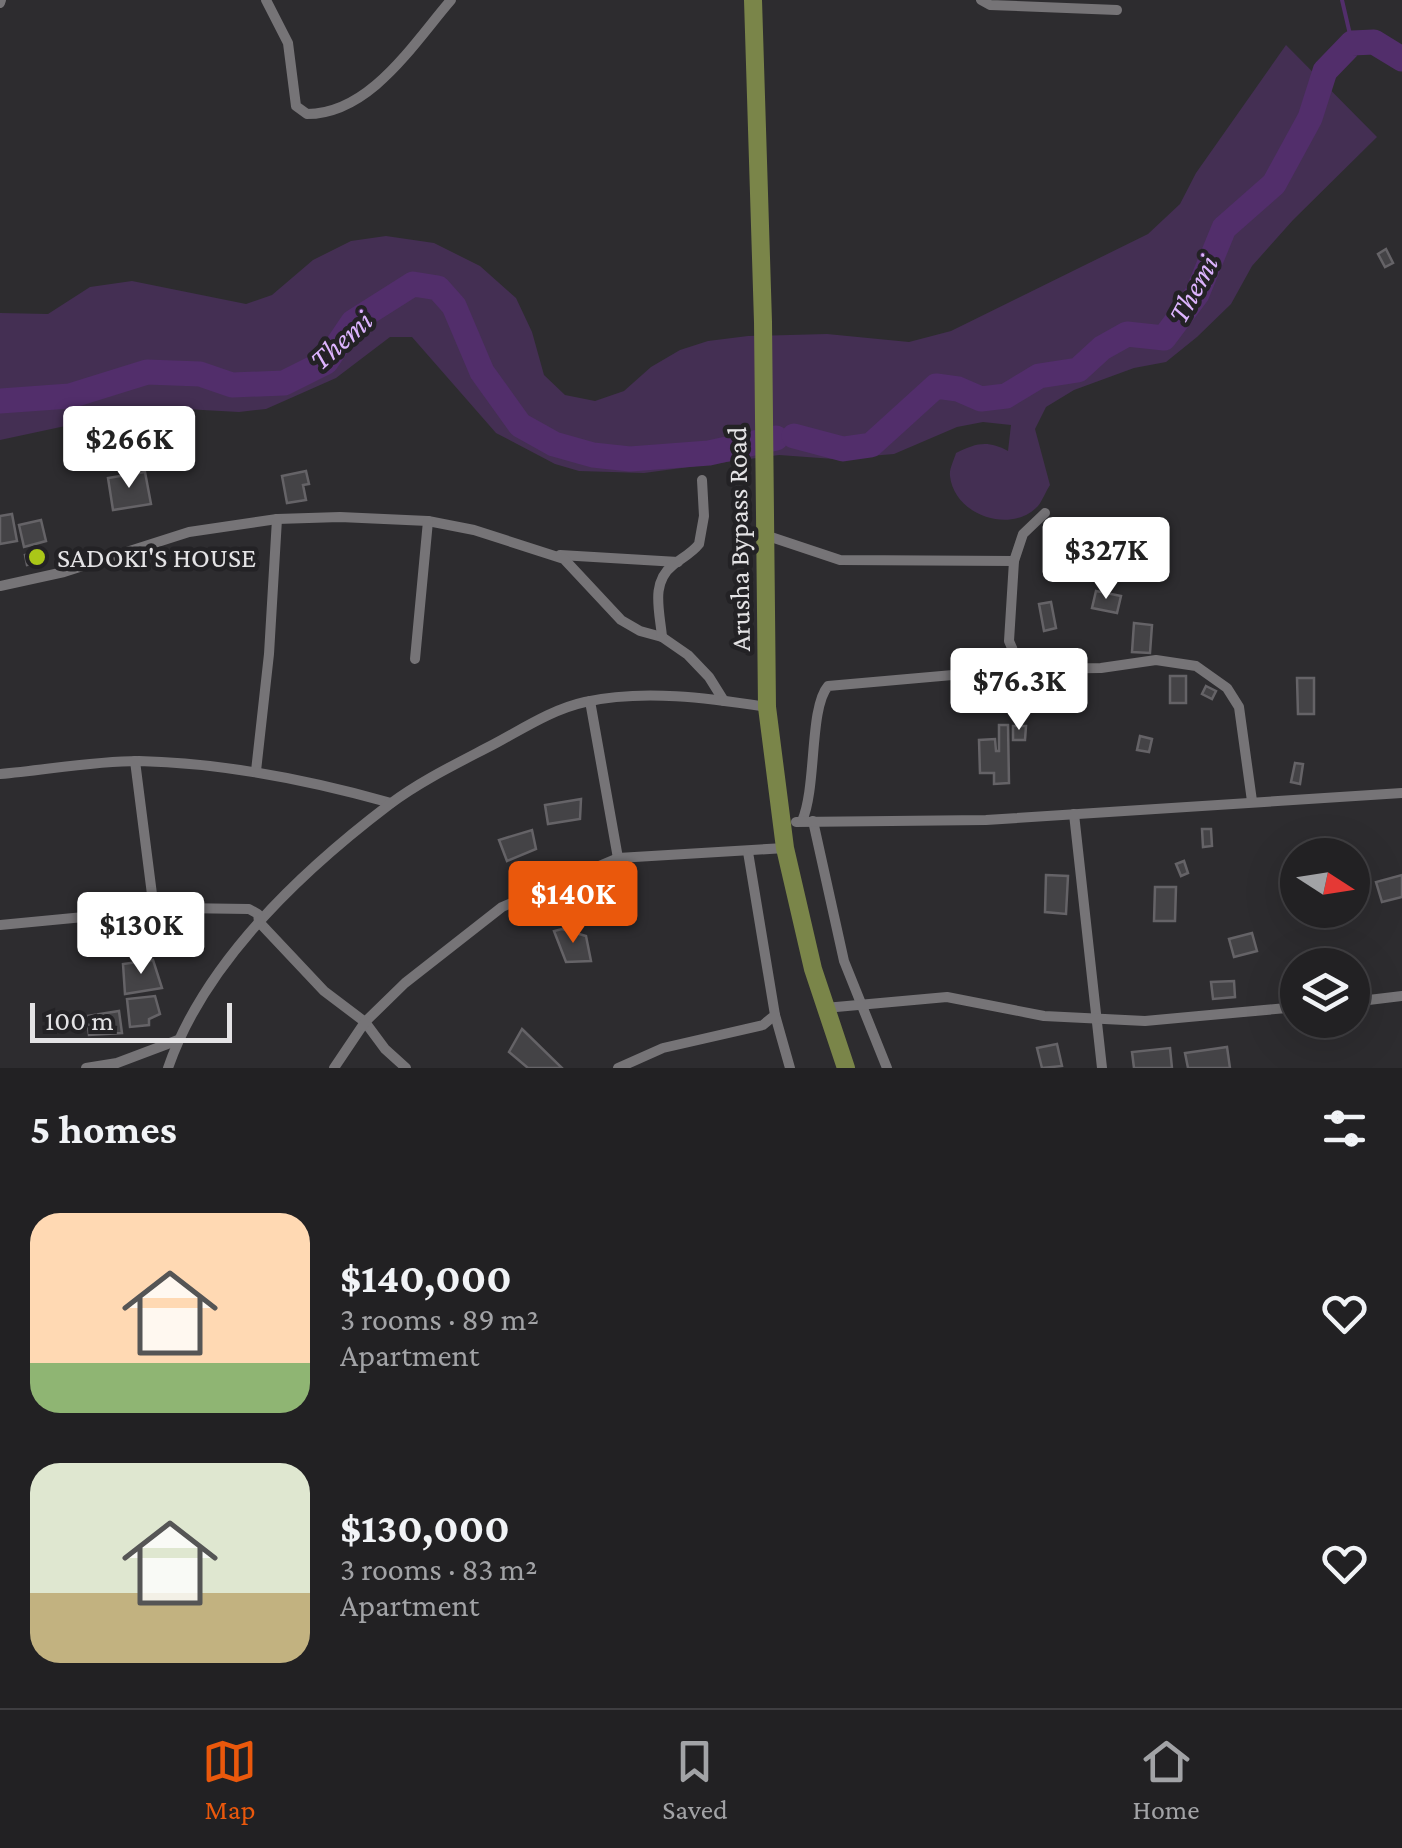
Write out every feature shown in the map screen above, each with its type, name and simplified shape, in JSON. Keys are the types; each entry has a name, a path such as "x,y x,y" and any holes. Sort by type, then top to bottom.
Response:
{"main road":[{"name":"Arusha Bypass Road","path":"753,0 763,322 767,708 785,848 824,1008 846,1068"}],"street":[{"path":"266,0 288,43 296,106 306,114 338,110 356,101 382,78 450,0"},
{"path":"981,0 990,5 1117,10"},
{"path":"662,637 658,589 662,576 699,544 704,516 702,480"},
{"path":"1020,669 1009,642 1014,561 1022,534 1046,513"},
{"path":"256,771 269,654 277,519"},
{"path":"0,586 64,572 189,532 277,519 428,521 474,530 574,567 622,620 640,631 662,637 699,666 724,701"},
{"path":"415,659 428,521"},
{"path":"765,536 840,560 1014,561"},
{"path":"550,555 678,562"},
{"path":"887,1068 844,961 807,821 818,706 828,686 1020,669 1076,670 1156,660 1196,666 1228,688 1239,707 1252,801"},
{"path":"168,1068 178,1040 209,986 259,922 392,803 565,707 639,698 724,701 767,708"},
{"path":"590,701 618,858"},
{"path":"135,761 154,910"},
{"path":"0,774 135,761 205,764 256,771 392,803"},
{"path":"780,822 936,822 1402,793"},
{"path":"1074,814 1102,1068"},
{"path":"334,1068 365,1022 405,982 502,907 618,858 785,848"},
{"path":"748,852 776,1015 790,1068"},
{"path":"0,925 154,910 249,909 258,914 259,922 324,991 365,1022 385,1049 406,1068"},
{"path":"1370,1000 1402,996"},
{"path":"824,1008 946,997 1044,1016 1144,1022 1280,1009"},
{"path":"618,1068 664,1048 763,1025 776,1015"},
{"path":"86,1068 116,1066 178,1040"}],"shaded area":[{"path":"1286,45 1377,137 1293,220 1252,266 1231,304 1197,337 1166,362 1134,368 1074,390 1046,407 1035,429 1050,485 1038,506 1027,515 999,520 985,516 972,510 954,490 950,473 956,453 982,444 1008,451 1011,425 983,422 957,427 894,454 834,459 779,455 644,473 579,471 555,464 496,433 412,337 390,337 336,378 266,409 122,409 84,422 0,440 0,313 48,314 90,287 132,281 246,304 272,295 313,260 351,241 386,236 434,243 480,266 516,298 532,332 544,375 565,395 595,401 624,391 651,367 680,350 708,341 827,334 909,342 951,331 1148,234 1180,204 1196,173"}],"building":[{"path":"1386,249 1393,263 1385,267 1378,254"},
{"path":"306,471 306,500 287,503 282,476"},
{"path":"145,472 151,504 113,510 108,478"},
{"path":"12,514 17,541 0,544 0,516"},
{"path":"41,520 46,541 24,547 19,525"},
{"path":"1145,529 1157,540 1144,555 1132,544"},
{"path":"43,551 45,561 27,565 25,555"},
{"path":"1096,591 1121,596 1117,613 1092,608"},
{"path":"1051,602 1056,628 1044,631 1039,604"},
{"path":"1134,623 1152,625 1150,653 1132,652"},
{"path":"1170,676 1186,676 1186,703 1170,703"},
{"path":"1297,678 1314,678 1314,714 1298,714"},
{"path":"1206,686 1216,691 1212,699 1202,694"},
{"path":"999,725 1008,725 1009,783 994,784 994,773 980,773 979,740 995,739 999,751"},
{"path":"1013,726 1026,726 1025,740 1013,740"},
{"path":"1140,736 1152,739 1149,752 1137,750"},
{"path":"1295,763 1303,764 1300,784 1291,782"},
{"path":"581,799 580,819 548,824 545,805"},
{"path":"1202,829 1211,829 1212,846 1203,847"},
{"path":"532,830 536,849 507,861 499,840"},
{"path":"1184,861 1188,873 1181,876 1176,864"},
{"path":"1046,875 1068,876 1066,914 1045,912"},
{"path":"1402,875 1402,897 1382,902 1376,882"},
{"path":"1155,887 1176,887 1175,921 1154,921"},
{"path":"562,929 586,936 591,961 566,962 554,931"},
{"path":"1252,933 1257,951 1234,957 1229,939"},
{"path":"153,960 162,988 125,994 123,964"},
{"path":"1234,981 1235,997 1213,999 1211,982"},
{"path":"155,996 160,1014 149,1019 149,1025 130,1027 127,999"},
{"path":"119,1011 122,1033 89,1035 87,1016"},
{"path":"522,1029 562,1068 528,1068 509,1052"},
{"path":"1057,1044 1062,1066 1042,1068 1037,1048"},
{"path":"1227,1047 1230,1068 1188,1068 1185,1053"},
{"path":"1170,1048 1172,1068 1134,1068 1132,1052"}],"waterway":[{"path":"1342,0 1352,43"},
{"name":"Themi","path":"794,436 843,449 871,445 936,386 958,389 981,399 1006,396 1039,376 1078,370 1102,348 1127,334 1164,338 1197,294 1224,228 1274,184 1310,118 1325,71 1352,43 1374,42 1402,59"},
{"name":"Themi","path":"0,401 70,396 147,372 200,374 232,385 284,383 326,362 353,322 413,284 438,288 454,306 482,372 520,425 554,444 593,455 630,459 709,453 776,438"}],"place":[{"name":"SADOKI'S HOUSE","path":"37,557"}]}
